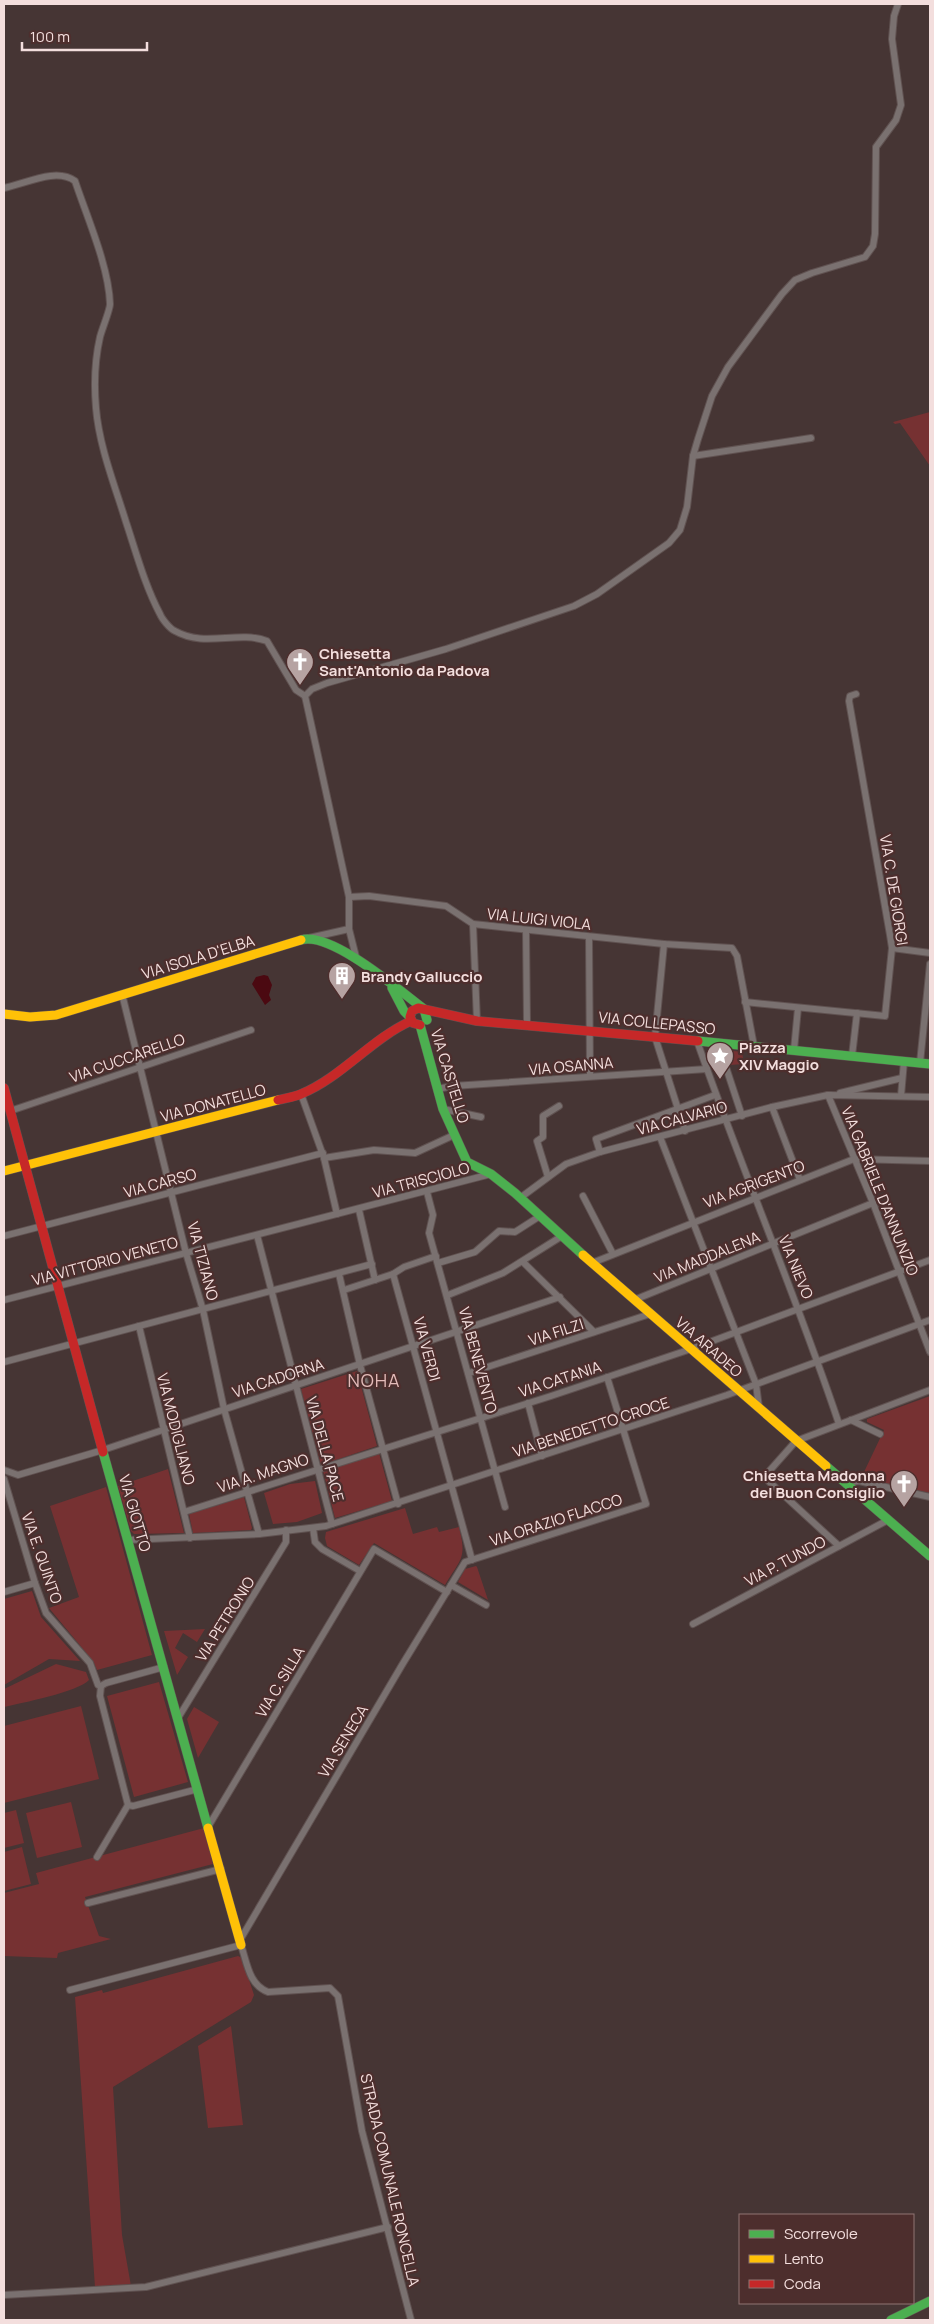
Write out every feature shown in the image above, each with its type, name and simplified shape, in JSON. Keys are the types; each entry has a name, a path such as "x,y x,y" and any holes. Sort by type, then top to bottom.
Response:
{"street":[{"path":"305,696 312,690 327,684 446,649 574,606 597,594 668,543 680,530 687,507 693,456 712,396 742,346 795,280 865,257 873,246 875,234 876,147 896,120 901,104 892,39 894,16 898,4"},
{"path":"4,188 58,174 69,176 75,181 103,265 110,306 100,340 96,380 96,410 117,494 139,561 160,616 173,631 202,640 260,638 267,641 296,690 305,696 349,896 349,929 356,957"},
{"path":"693,456 811,438"},
{"name":"VIA C. DE GIORGI","path":"745,1002 885,1016 892,948 849,701 850,696 856,694"},
{"name":"VIA LUIGI VIOLA","path":"349,896 369,896 446,906 473,924 664,944 732,948 737,956 745,1002"},
{"path":"473,924 477,1021"},
{"path":"308,938 349,929"},
{"path":"526,930 527,1024"},
{"path":"589,936 588,1030 590,1076"},
{"path":"308,938 337,947 356,957 424,1009"},
{"name":"VIA ISOLA D'ELBA","path":"5,1016 56,1015 308,938"},
{"path":"664,944 655,1037 685,1131"},
{"path":"892,948 930,952"},
{"path":"920,1063 929,993 930,964"},
{"path":"389,983 404,1011 417,1021"},
{"name":"VIA TIZIANO","path":"122,994 186,1253 203,1310 224,1409 259,1534"},
{"path":"745,1002 754,1046"},
{"path":"794,1050 798,1008"},
{"path":"417,1021 415,1009 424,1009"},
{"name":"VIA COLLEPASSO","path":"424,1009 477,1021 527,1024 930,1064"},
{"name":"VIA CASTELLO","path":"424,1009 427,1014 417,1021 443,1109 467,1162"},
{"path":"852,1056 857,1013"},
{"path":"417,1021 440,1014"},
{"name":"VIA DONATELLO","path":"4,1171 301,1094 336,1073 395,1028 417,1021"},
{"name":"VIA CUCCARELLO","path":"10,1111 251,1030"},
{"name":"VIA NIEVO","path":"697,1041 724,1121 799,1309 840,1424"},
{"path":"718,1043 742,1116"},
{"path":"901,1096 904,1061"},
{"name":"VIA OSANNA","path":"437,1089 453,1086 706,1069"},
{"name":"VIA CALVARIO","path":"520,1198 566,1164 600,1152 772,1107 902,1078"},
{"name":"VIA GIOTTO","path":"4,1088 72,1343 240,1942"},
{"path":"301,1094 323,1156 337,1214"},
{"path":"600,1152 596,1139 715,1095"},
{"name":"VIA CALVARIO","path":"828,1095 930,1097"},
{"name":"VIA GABRIELE D'ANNUNZIO","path":"828,1095 873,1203 930,1352"},
{"path":"548,1177 537,1141 543,1136 543,1116 559,1106"},
{"path":"772,1107 800,1180"},
{"path":"443,1109 481,1117"},
{"name":"VIA CARSO","path":"4,1236 323,1156 374,1150 415,1153 454,1135"},
{"path":"660,1137 756,1384 759,1408"},
{"name":"VIA AGRIGENTO","path":"592,1263 854,1159 930,1161"},
{"name":"VIA ARADEO","path":"467,1162 491,1174 520,1198 650,1314 930,1556"},
{"name":"VIA TRISCIOLO","path":"359,1210 491,1174"},
{"name":"VIA BENEVENTO","path":"427,1192 433,1215 429,1233 458,1330 505,1507"},
{"path":"583,1196 613,1254"},
{"name":"VIA MADDALENA","path":"634,1300 873,1203"},
{"path":"359,1210 375,1280"},
{"name":"VIA VITTORIO VENETO","path":"4,1300 337,1214 359,1210"},
{"path":"438,1263 475,1252 499,1231 515,1232 540,1216"},
{"name":"VIA DELLA PACE","path":"257,1235 332,1524"},
{"path":"448,1296 503,1273 562,1236"},
{"path":"344,1290 393,1274 404,1267 436,1256"},
{"name":"VIA CATANIA","path":"436,1431 528,1403 691,1349 930,1260"},
{"path":"523,1262 594,1332"},
{"path":"4,1362 372,1264"},
{"path":"339,1274 360,1365 398,1504"},
{"name":"VIA VERDI","path":"393,1274 472,1560"},
{"name":"VIA CADORNA","path":"4,1470 18,1475 103,1450 560,1297"},
{"name":"VIA FILZI","path":"469,1373 650,1314"},
{"name":"VIA BENEDETTO CROCE","path":"128,1540 259,1534 332,1524 727,1395 930,1320"},
{"name":"VIA MODIGLIANO","path":"139,1326 162,1430 190,1538"},
{"path":"607,1377 623,1430"},
{"path":"839,1546 764,1477 796,1441 930,1390"},
{"path":"528,1403 542,1456"},
{"path":"851,1420 880,1434"},
{"name":"VIA ORAZIO FLACCO","path":"472,1560 646,1504 623,1430"},
{"name":"VIA A. MAGNO","path":"184,1512 436,1431"},
{"name":"VIA E. QUINTO","path":"4,1479 35,1583 46,1612 90,1663 98,1685 101,1686 100,1696 128,1805"},
{"path":"846,1483 859,1481 930,1496"},
{"name":"VIA P. TUNDO","path":"693,1624 888,1520"},
{"path":"312,1528 315,1542 322,1549 360,1571"},
{"name":"VIA PETRONIO","path":"178,1718 286,1542 286,1530"},
{"name":"VIA C. SILLA","path":"208,1827 374,1549 447,1592"},
{"name":"VIA SENECA","path":"240,1942 451,1585 465,1562 472,1560"},
{"path":"4,1592 35,1583"},
{"path":"451,1585 486,1606"},
{"path":"101,1686 164,1667"},
{"path":"97,1857 128,1805 134,1806 198,1789"},
{"path":"88,1903 220,1869"},
{"path":"70,1990 240,1942"},
{"name":"STRADA COMUNALE RONCELLA","path":"240,1942 253,1981 260,1989 268,1992 330,1988 338,1996 362,2131 411,2320"},
{"path":"4,2295 146,2287 388,2227"},
{"path":"891,2320 930,2302"}],"shaded area":[{"path":"930,412 930,466 900,423 895,424 893,422"},
{"path":"268,976 272,985 269,995 271,1000 265,1005 252,984 256,977"},
{"path":"726,1050 742,1052 744,1064 730,1065"},
{"path":"357,1371 377,1446 321,1465 301,1389"},
{"path":"930,1396 930,1493 863,1479 866,1473 864,1472 884,1430 867,1422 867,1419"},
{"path":"379,1453 392,1501 335,1518 323,1471"},
{"path":"168,1469 184,1533 134,1534 131,1531 118,1486"},
{"path":"315,1481 322,1513 297,1522 273,1524 264,1493 290,1484"},
{"path":"106,1487 152,1655 97,1670 93,1661 49,1608 79,1597 50,1506"},
{"path":"244,1497 251,1530 193,1533 189,1514"},
{"path":"405,1508 413,1534 437,1527 439,1532 459,1527 462,1546 461,1558 445,1585 374,1543 359,1565 327,1546 326,1532"},
{"path":"476,1566 488,1600 458,1582 465,1569"},
{"path":"32,1591 41,1617 80,1661 49,1659 4,1685 4,1599"},
{"path":"205,1629 197,1642 183,1633 175,1648 188,1657 177,1675 164,1631"},
{"path":"56,1664 86,1672 89,1680 62,1693 4,1707 4,1689"},
{"path":"159,1682 188,1782 134,1797 107,1696"},
{"path":"81,1706 99,1779 4,1803 4,1726"},
{"path":"194,1707 219,1722 198,1758 187,1719"},
{"path":"71,1802 82,1847 37,1858 26,1813"},
{"path":"16,1810 24,1843 4,1848 4,1813"},
{"path":"204,1828 213,1864 85,1897 99,1936 111,1939 58,1953 57,1958 4,1956 4,1893 39,1884 36,1873"},
{"path":"22,1847 31,1884 4,1891 4,1852"},
{"path":"238,1956 242,1958 254,1995 251,2002 113,2087 122,2235 131,2286 95,2287 75,1997 102,1990 103,1993"},
{"path":"231,2026 243,2125 208,2128 198,2046"}],"traffic: fast":[{"path":"301,940 314,940 330,944 365,964 424,1009 427,1020"},
{"path":"392,988 404,1011 410,1017"},
{"path":"420,1025 443,1109 467,1162 491,1174 515,1193 583,1255"},
{"path":"698,1041 930,1064"},
{"path":"103,1452 208,1828"},
{"path":"826,1466 930,1556"},
{"path":"891,2320 930,2301"}],"traffic: slow":[{"path":"4,1014 30,1017 56,1015 301,940"},
{"path":"4,1171 278,1100"},
{"path":"583,1255 826,1466"},
{"path":"208,1828 241,1945"}],"traffic: jam":[{"path":"420,1025 413,1023 410,1017 412,1011 418,1008 477,1021 698,1041"},
{"path":"278,1100 298,1095 316,1087 383,1038 411,1021"},
{"path":"4,1088 103,1452"}],"place":[{"name":"Chiesetta Sant'Antonio da Padova","path":"300,686"},
{"name":"Brandy Galluccio","path":"342,1000"},
{"name":"Piazza XIV Maggio","path":"720,1080"},
{"name":"Chiesetta Madonna del Buon Consiglio","path":"904,1508"}],"district":[{"name":"NOHA","path":"374,1380"}]}
